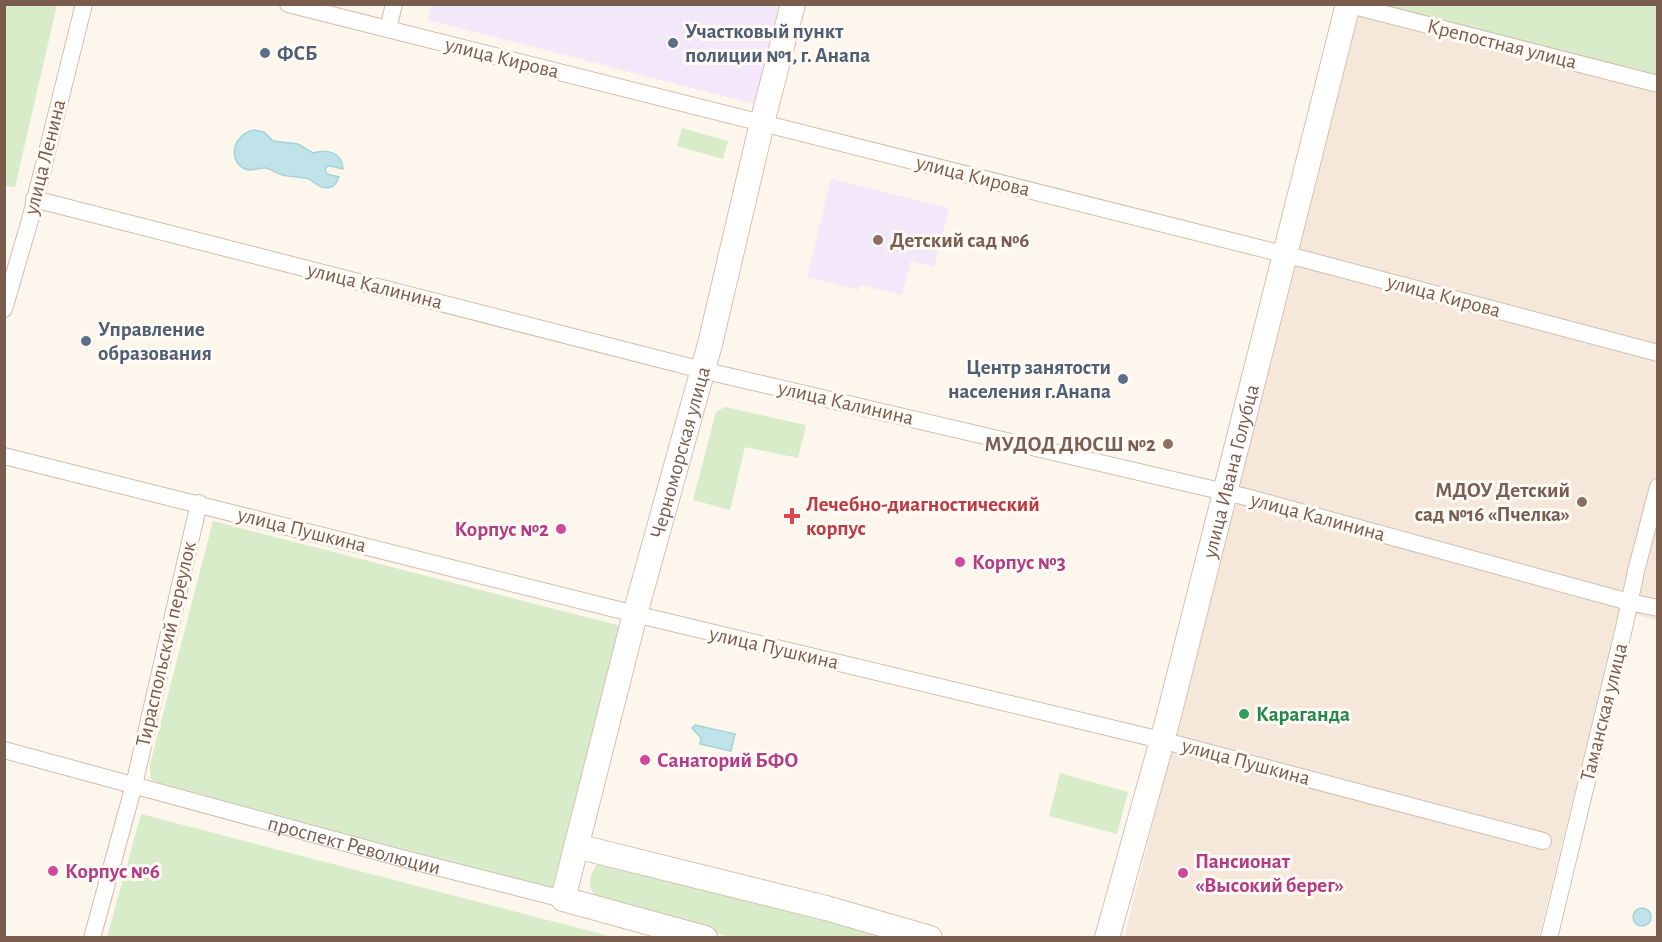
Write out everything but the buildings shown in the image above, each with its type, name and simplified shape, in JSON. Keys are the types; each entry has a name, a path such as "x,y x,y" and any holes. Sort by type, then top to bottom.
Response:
{"street":[{"name":"улица Ленина","path":"4,309 84,4"},
{"name":"улица Кирова","path":"288,4 1284,254 1658,353"},
{"path":"388,29 394,4"},
{"name":"Черноморская улица","path":"562,899 635,614 710,344 762,123 793,4"},
{"name":"Крепостная улица","path":"1348,5 1658,84"},
{"name":"улица Ивана Голубца","path":"1107,938 1226,493 1348,5"},
{"name":"улица Калинина","path":"34,199 702,369 1226,493 1658,608"},
{"name":"улица Пушкина","path":"4,456 635,614 1161,740 1543,841"},
{"name":"Таманская улица","path":"1549,938 1622,639 1635,571 1658,487"},
{"name":"Тираспольский переулок","path":"92,938 134,785 199,503"},
{"name":"проспект Революции","path":"4,750 705,938"},
{"path":"576,846 826,908 930,938"}],"shaded area":[{"path":"432,4 779,5 754,104 428,20"},
{"path":"1360,5 1657,5 1657,620 1619,612 1539,937 1124,938"},
{"name":"Детский сад №6","path":"831,179 949,208 934,267 911,261 902,295 860,285 858,290 807,277"}],"green space":[{"path":"5,4 57,5 15,187 5,186"},
{"path":"1371,5 1657,5 1657,80"},
{"path":"682,128 728,141 723,159 677,146"},
{"path":"725,407 806,425 798,458 745,447 730,510 693,500 716,412"},
{"path":"213,521 621,626 552,888 160,786 150,778 150,764"},
{"path":"1060,773 1128,792 1117,834 1049,816"},
{"path":"141,814 613,937 107,937"},
{"path":"598,862 906,937 730,937 601,903 593,893 590,884"}],"water":[{"path":"254,130 264,132 273,141 298,144 313,153 323,151 337,155 343,169 327,166 325,169 327,174 339,177 336,183 323,188 309,179 281,174 266,168 249,170 243,168 235,157 235,146 242,136"},
{"path":"695,725 735,734 731,751 700,744 701,738 692,728"},
{"path":"1642,908 1650,913 1651,917 1646,925 1642,926 1634,921 1633,917 1638,909"}],"place":[{"name":"Участковый пункт полиции №1, г. Анапа","path":"673,43"},
{"name":"ФСБ","path":"265,53"},
{"name":"Детский сад №6","path":"878,240"},
{"name":"Управление образования","path":"86,341"},
{"name":"Центр занятости населения г.Анапа","path":"1123,379"},
{"name":"МУДОД ДЮСШ №2","path":"1168,444"},
{"name":"МДОУ Детский сад №16 «Пчелка»","path":"1582,502"},
{"name":"Лечебно-диагностический корпус","path":"792,516"},
{"name":"Корпус №2","path":"561,529"},
{"name":"Корпус №3","path":"960,562"},
{"name":"Караганда","path":"1244,714"},
{"name":"Санаторий БФО","path":"645,760"},
{"name":"Корпус №6","path":"53,871"},
{"name":"Пансионат «Высокий берег»","path":"1183,873"}]}
